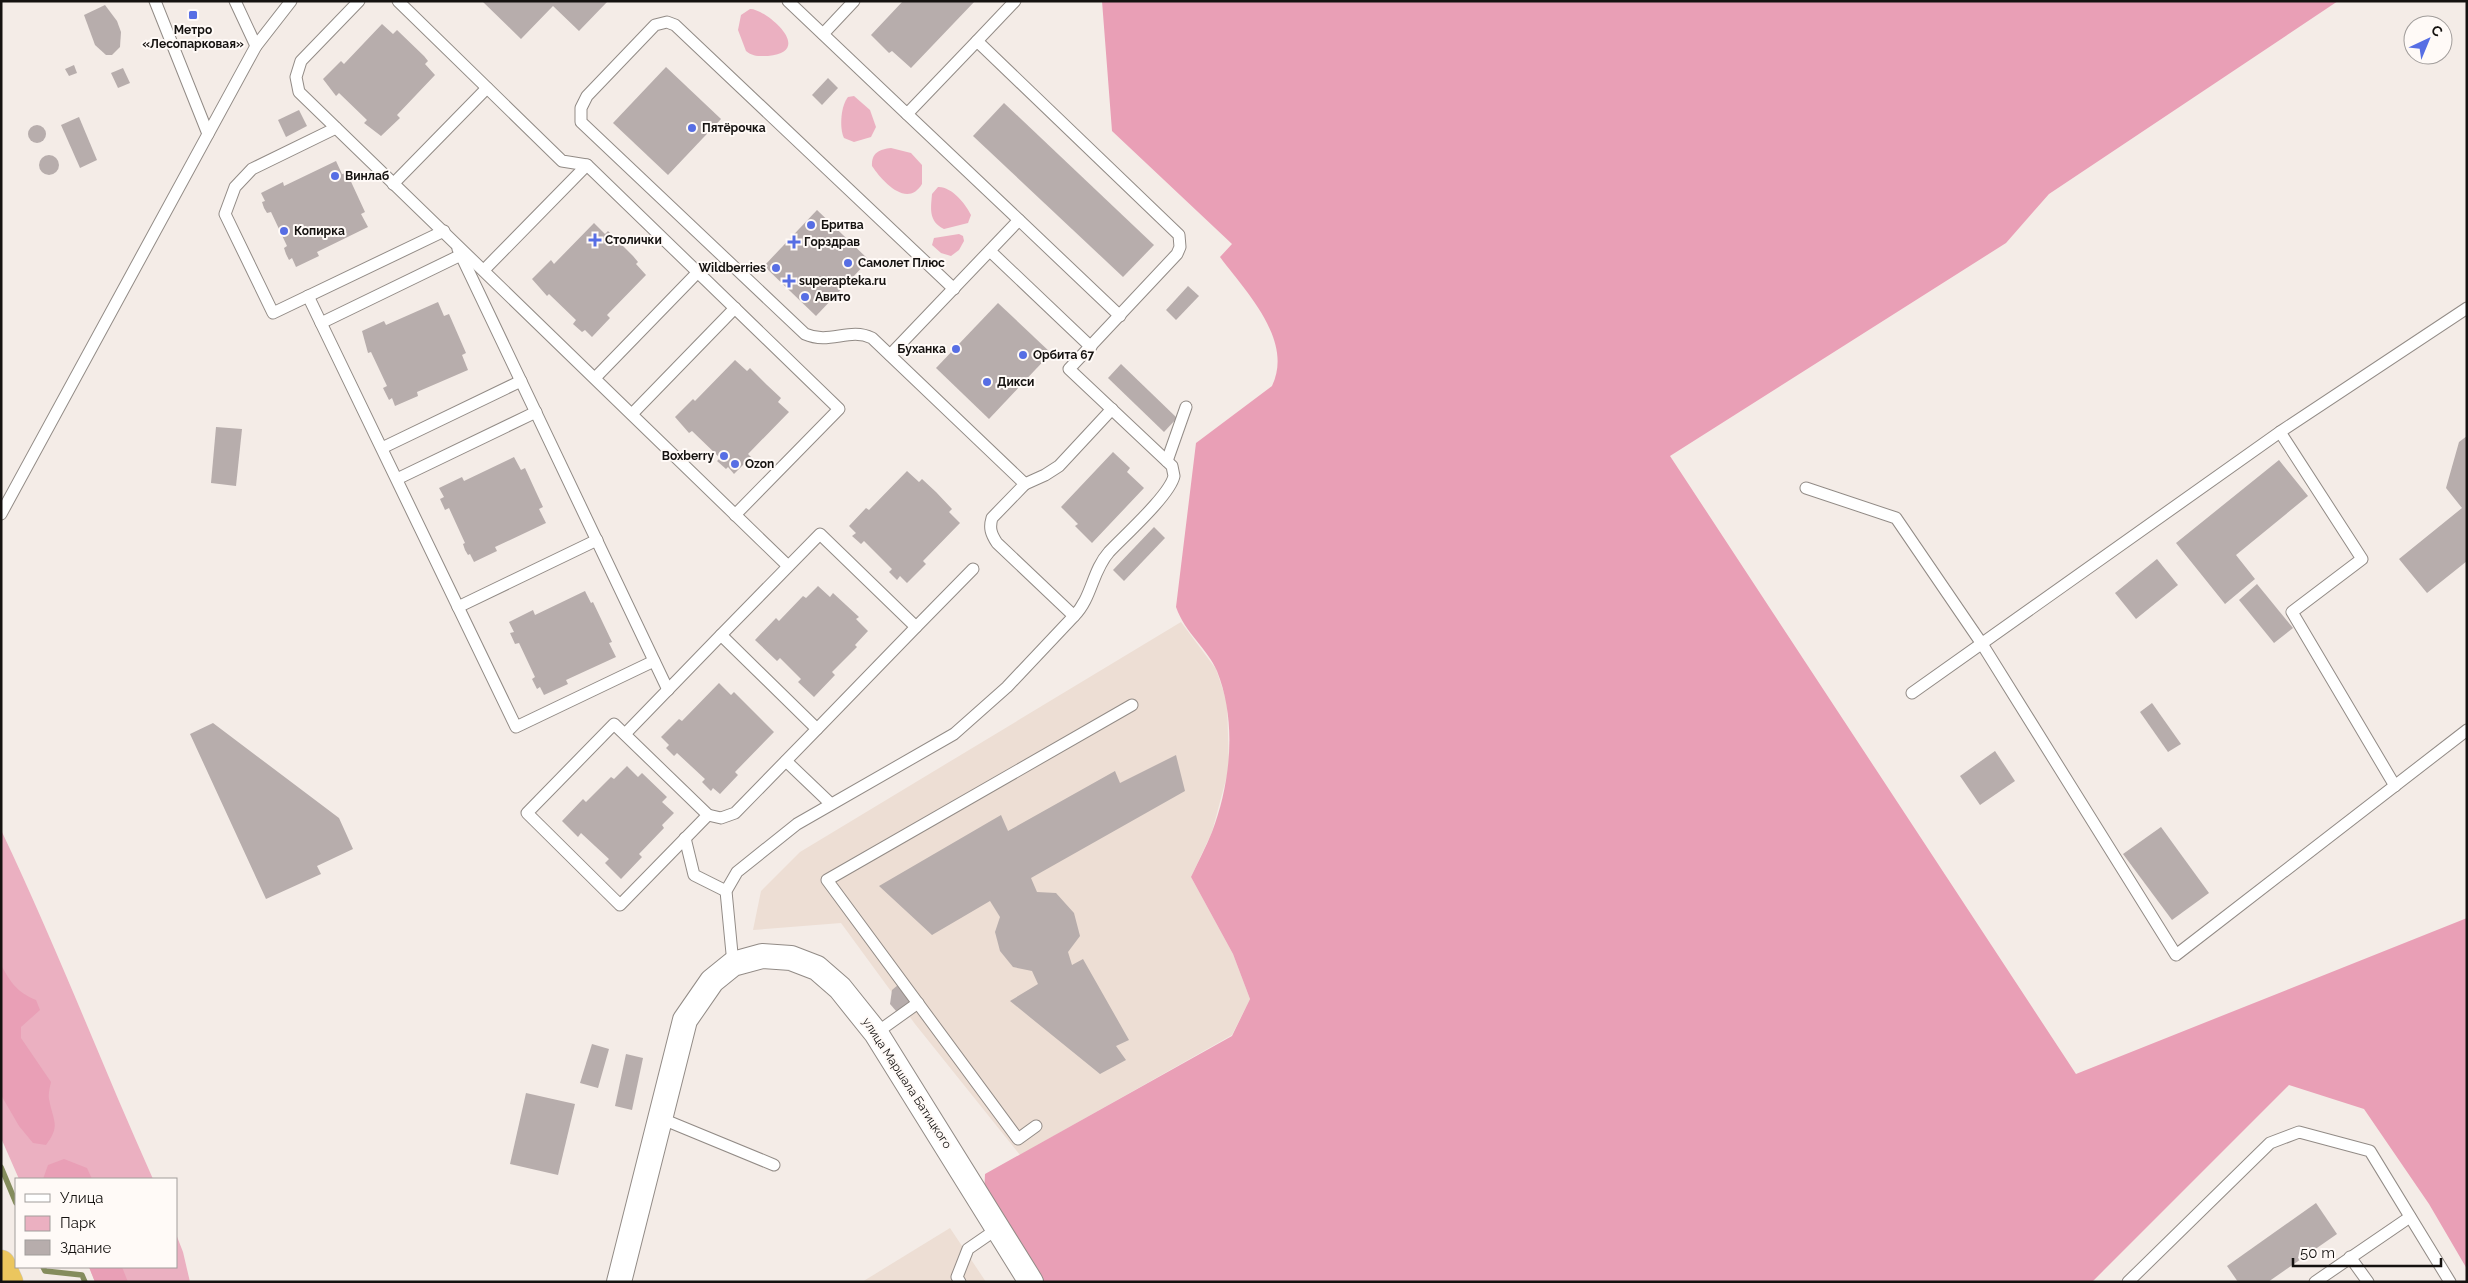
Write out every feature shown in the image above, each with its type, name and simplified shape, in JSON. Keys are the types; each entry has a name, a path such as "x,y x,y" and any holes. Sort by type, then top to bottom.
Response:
{"highway":[{"path":"1,1264 9,1282"}],"street":[{"name":"улица Маршала Батицкого","path":"733,964 762,956 791,958 817,968 840,988 876,1033 1031,1282"},
{"path":"619,1282 685,1020 712,981 733,964"}],"lane":[{"path":"155,1 208,134"},
{"path":"235,1 256,46"},
{"path":"1,514 256,46 291,1"},
{"path":"359,1 301,61 296,78 300,92 788,566"},
{"path":"398,1 562,161 587,164 839,409 735,515"},
{"path":"788,1 1120,316"},
{"path":"823,34 854,1"},
{"path":"907,114 1015,1"},
{"path":"954,289 675,25 667,22 655,25 587,96 581,108 581,122 805,334 827,339 858,334 872,338 1025,484"},
{"path":"733,964 726,891 737,872 797,824 954,734 1007,686 1074,616 1084,604 1104,558 1173,482 1174,471 1167,461 1070,369 1178,254 1180,247 1178,235 977,41"},
{"path":"393,184 487,88"},
{"path":"336,128 252,169 235,186 225,214 273,313 444,231"},
{"path":"484,270 587,164"},
{"path":"890,356 1018,220"},
{"path":"455,242 668,690"},
{"path":"990,250 1091,347"},
{"path":"321,323 461,255"},
{"path":"595,378 698,272"},
{"path":"308,296 516,727 654,661"},
{"path":"632,414 735,308"},
{"path":"1912,693 2280,432 2467,308"},
{"path":"382,448 521,381"},
{"path":"1167,461 1174,428 1186,407"},
{"path":"1074,616 997,543 992,535 990,524 992,518 1025,484 1059,466 1112,410"},
{"path":"397,479 536,412"},
{"path":"2280,432 2362,559 2292,612 2395,786"},
{"path":"1806,488 1896,518 1982,644 2176,955 2467,730"},
{"path":"625,734 820,534 916,627"},
{"path":"458,607 597,540"},
{"path":"708,815 620,905 527,813 614,724 708,815 720,818 735,813 973,569"},
{"path":"721,635 817,729"},
{"path":"1036,1126 1018,1139 827,880 1132,705"},
{"path":"786,761 831,804"},
{"path":"685,838 694,875 726,891"},
{"path":"876,1033 918,1003"},
{"path":"660,1118 774,1165"},
{"path":"2128,1282 2270,1143 2299,1132 2370,1151 2450,1282"},
{"path":"2315,1282 2410,1217"},
{"path":"960,1282 957,1277 968,1249 997,1229"},
{"path":"2350,1257 2368,1282"}],"shaded area":[{"path":"1102,1 2338,1 2049,194 2006,243 1670,456 2076,1074 2467,918 2467,1269 2429,1204 2364,1109 2289,1085 2092,1282 1043,1282 984,1198 985,1174 1232,1036 1250,999 1233,954 1191,877 1210,838 1224,793 1229,752 1229,731 1223,690 1217,671 1208,655 1185,625 1176,607 1196,443 1272,386 1277,369 1277,351 1264,317 1220,257 1232,244 1112,131"},
{"path":"1181,622 1216,669 1227,702 1229,768 1212,832 1191,877 1233,954 1250,999 1232,1035 1020,1155 915,1024 841,923 753,930 761,891 800,852"},
{"path":"1,965 15,986 24,994 36,1000 40,1010 21,1027 21,1038 51,1082 49,1097 55,1127 46,1145 33,1143 19,1126 1,1095"},
{"path":"64,1159 87,1168 92,1178 43,1178 48,1165"},
{"path":"950,1228 986,1282 862,1282"},
{"path":"89,1268 122,1268 128,1282 95,1282"}],"green space":[{"path":"750,9 766,15 783,30 788,39 788,46 782,53 759,56 746,51 738,30 741,15"},
{"path":"854,96 870,110 876,127 871,137 854,142 844,138 841,123 842,111 846,101 848,97"},
{"path":"891,148 911,153 922,165 922,184 916,191 909,194 895,190 882,179 872,166 873,158 877,153 883,149"},
{"path":"938,187 948,189 962,201 971,215 968,223 944,229 935,222 931,209 932,194"},
{"path":"959,234 963,236 964,241 959,250 951,256 941,253 932,245 934,238"},
{"path":"1,830 41,917 153,1178 19,1178 1,1138"},
{"path":"178,1239 190,1282 95,1282 89,1268 178,1268"}],"building":[{"path":"482,1 608,1 579,31 553,6 521,39"},
{"path":"903,1 975,1 911,68 892,51 889,53 871,35"},
{"path":"105,5 117,21 121,32 120,47 112,55 106,55 95,45 84,15"},
{"path":"382,24 393,34 397,30 424,56 428,61 425,64 435,75 397,115 400,118 381,136 364,123 367,120 339,93 336,96 323,79 341,61 344,64"},
{"path":"74,65 77,73 69,76 65,69"},
{"path":"666,67 721,119 668,175 613,123"},
{"path":"123,68 130,83 118,88 111,73"},
{"path":"828,78 838,88 822,105 812,95"},
{"path":"1004,103 1154,245 1123,277 973,136"},
{"path":"299,110 307,126 286,137 278,120"},
{"path":"79,117 97,160 80,168 61,125"},
{"path":"33,125 41,125 46,130 44,141 33,143 28,138 28,130"},
{"path":"49,155 56,158 59,165 56,172 49,175 42,172 39,165 42,158"},
{"path":"336,161 342,174 347,173 365,212 361,214 368,227 317,252 319,256 296,267 292,258 289,260 286,254 284,248 287,246 271,212 267,213 264,208 262,202 265,201 261,193 283,182 284,186"},
{"path":"817,210 869,260 816,316 764,266"},
{"path":"594,223 605,234 608,231 633,256 638,262 636,264 646,275 607,315 610,318 592,337 585,330 582,332 573,324 576,320 549,294 547,296 532,279 551,260 554,264"},
{"path":"1188,286 1199,296 1176,320 1166,310"},
{"path":"438,302 444,316 449,314 466,353 462,355 468,370 417,392 418,396 395,406 392,398 389,400 383,388 387,386 371,352 368,353 362,331 384,321 386,325"},
{"path":"998,303 1051,353 989,419 936,368"},
{"path":"735,360 747,371 750,368 781,398 778,402 789,412 748,454 751,457 734,474 728,467 726,469 717,461 720,458 692,431 689,433 675,417 693,399 695,401"},
{"path":"1121,364 1177,418 1164,432 1108,378"},
{"path":"216,427 242,429 236,486 211,483"},
{"path":"2467,436 2467,561 2427,593 2399,559 2462,508 2446,488 2459,442"},
{"path":"1113,452 1130,468 1127,472 1144,488 1092,543 1075,526 1078,524 1061,507"},
{"path":"514,457 521,470 525,468 543,507 539,509 546,523 495,547 497,551 474,562 470,554 468,555 465,550 463,544 465,543 449,508 445,510 440,499 444,497 439,488 462,477 464,481"},
{"path":"2279,460 2308,496 2236,555 2255,579 2225,604 2176,543"},
{"path":"907,471 919,482 922,479 936,492 952,509 949,512 960,523 923,561 926,564 907,583 900,576 897,580 889,572 892,569 864,541 861,544 852,536 856,533 849,526 866,508 869,510"},
{"path":"1154,527 1165,538 1124,581 1113,570"},
{"path":"2157,559 2178,585 2136,619 2115,593"},
{"path":"2257,584 2293,628 2274,643 2239,600"},
{"path":"818,586 830,597 833,593 859,617 856,619 868,631 855,645 857,647 832,672 835,675 814,697 798,682 801,679 780,658 777,661 755,640 776,618 779,621 803,596 806,598"},
{"path":"585,591 591,603 593,602 612,642 609,643 616,657 566,680 568,684 544,695 540,687 537,689 532,679 535,677 519,643 515,644 510,633 514,632 509,622 533,610 535,615"},
{"path":"719,683 731,695 734,692 774,732 735,772 738,775 720,794 713,788 711,791 702,782 705,779 677,753 674,756 666,748 669,745 661,737 679,719 682,721"},
{"path":"2152,703 2181,744 2168,752 2140,712"},
{"path":"213,723 339,818 353,849 317,866 321,874 266,899 190,734"},
{"path":"1995,751 2015,781 1980,805 1960,776"},
{"path":"1176,755 1185,791 1031,878 1037,892 1056,893 1074,913 1080,936 1068,952 1072,965 1083,959 1129,1040 1116,1046 1126,1060 1100,1074 1010,1001 1038,984 1032,971 1013,967 1000,951 995,932 1000,917 990,901 932,935 879,886 1001,815 1008,831 1115,771 1120,783"},
{"path":"627,766 638,777 642,773 667,797 662,802 674,813 662,825 664,828 639,854 642,857 621,879 605,863 609,859 581,833 578,837 562,821 583,799 586,802 611,777 614,779"},
{"path":"2161,827 2209,893 2172,920 2123,854"},
{"path":"898,985 917,1008 903,1019 890,1004 892,990"},
{"path":"592,1044 609,1049 598,1088 580,1083"},
{"path":"626,1054 643,1058 632,1110 615,1106"},
{"path":"526,1093 575,1104 558,1175 510,1164"},
{"path":"2316,1203 2337,1234 2268,1282 2238,1282 2227,1266"}],"waterway":[{"path":"1,1167 15,1201"},
{"path":"44,1268 45,1271 82,1275 85,1282"}],"place":[{"name":"Метро «Лесопарковая»","path":"193,15"},
{"name":"Пятёрочка","path":"692,128"},
{"name":"Винлаб","path":"335,176"},
{"name":"Бритва","path":"811,225"},
{"name":"Копирка","path":"284,231"},
{"name":"Столички","path":"595,240"},
{"name":"Горздрав","path":"794,242"},
{"name":"Самолет Плюс","path":"848,263"},
{"name":"Wildberries","path":"776,268"},
{"name":"superapteka.ru","path":"789,281"},
{"name":"Авито","path":"805,297"},
{"name":"Буханка","path":"956,349"},
{"name":"Орбита 67","path":"1023,355"},
{"name":"Дикси","path":"987,382"},
{"name":"Boxberry","path":"724,456"},
{"name":"Ozon","path":"735,464"}]}
